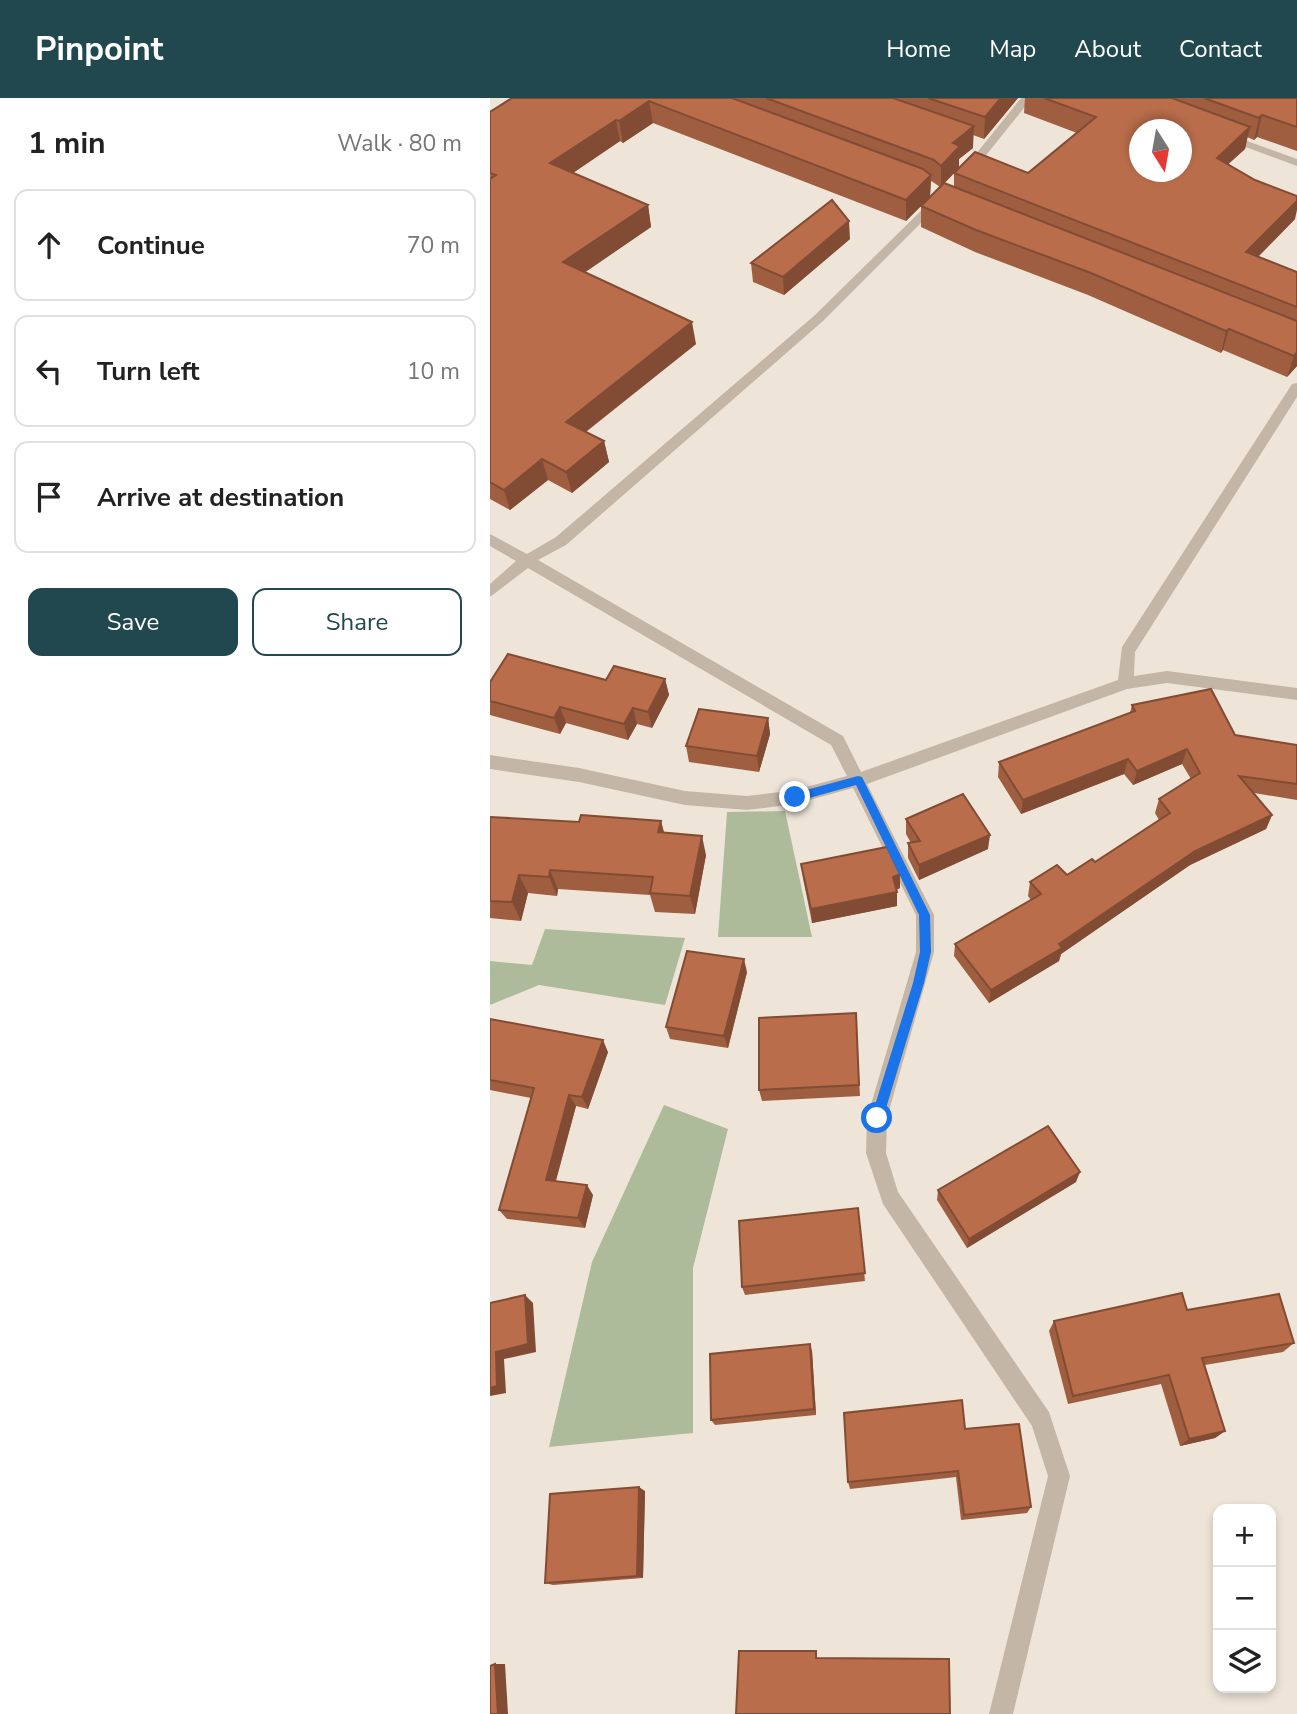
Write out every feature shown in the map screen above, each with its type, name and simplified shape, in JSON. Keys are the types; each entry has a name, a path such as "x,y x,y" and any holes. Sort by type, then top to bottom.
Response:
{"street":[{"path":"490,592 527,561 561,541 819,318 948,192 982,145 1027,98"},
{"path":"1216,132 1297,163"},
{"path":"1126,683 1127,651 1297,387"},
{"path":"490,539 838,741 925,915 925,952 877,1118 876,1153 890,1197 1041,1420 1059,1476 1001,1714"},
{"path":"490,762 579,775 685,798 747,803 795,797 858,780 1126,683 1167,677 1297,694"}],"green space":[{"path":"785,811 812,937 718,937 727,812"},
{"path":"545,929 685,938 665,1005 539,985 490,1005 490,961 532,965"},
{"path":"664,1105 728,1129 693,1268 693,1433 549,1447 592,1262"}],"building":[{"path":"512,98 732,98 923,169 931,175 906,200 649,101 550,163 648,205 563,262 692,322 566,422 604,441 566,472 542,459 504,490 490,482 490,179 496,175 490,173 490,112"},
{"path":"766,98 893,98 974,126 953,143 960,146 941,166 934,160"},
{"path":"928,98 1001,98 985,117"},
{"path":"1044,98 1172,98 1250,127 1217,158 1255,180 1297,196 1297,201 1246,252 1297,272 1297,307 954,173 975,152 1028,173 1096,117"},
{"path":"1204,98 1297,98 1297,127 1262,115 1259,118"},
{"path":"944,183 1297,321 1297,352 1294,356 1229,329 1226,331 1091,273 976,230 921,206"},
{"path":"832,200 849,221 783,277 751,263"},
{"path":"508,654 606,680 614,666 665,679 648,712 633,708 624,724 560,707 554,718 490,701 490,682"},
{"path":"1211,689 1235,735 1297,745 1297,784 1239,776 1272,815 1195,851 1059,944 1062,948 991,990 955,944 1041,894 1030,882 1057,865 1067,875 1092,859 1095,862 1170,813 1159,799 1200,773 1187,749 1137,771 1128,759 1023,800 999,762 1135,711 1132,705"},
{"path":"699,709 768,718 757,756 686,746"},
{"path":"963,794 990,835 919,865 908,843 920,841 906,819"},
{"path":"581,815 661,821 658,832 702,836 690,896 650,893 653,877 550,870 549,877 519,875 512,902 490,901 490,817 579,822"},
{"path":"887,847 900,874 893,877 897,892 811,909 801,864"},
{"path":"687,951 744,959 724,1036 666,1027"},
{"path":"856,1013 859,1085 759,1090 759,1018"},
{"path":"490,1019 603,1040 582,1097 569,1095 546,1180 587,1185 578,1218 499,1210 534,1088 490,1080"},
{"path":"1048,1126 1080,1172 969,1239 938,1190"},
{"path":"858,1208 865,1273 742,1287 739,1221"},
{"path":"1182,1293 1187,1310 1279,1294 1294,1343 1202,1358 1225,1431 1189,1439 1169,1375 1073,1396 1054,1321"},
{"path":"525,1295 528,1344 496,1352 497,1386 490,1388 490,1303"},
{"path":"810,1344 814,1409 711,1420 710,1354"},
{"path":"962,1400 965,1429 1019,1424 1031,1507 964,1515 958,1471 848,1482 844,1413"},
{"path":"639,1487 637,1576 545,1583 550,1494"},
{"path":"739,1651 816,1651 816,1658 949,1659 950,1714 736,1714"},
{"path":"495,1664 498,1714 490,1714 490,1666"}],"route":[{"path":"795,797 858,780 925,915 925,952 918,983 877,1118"}]}
